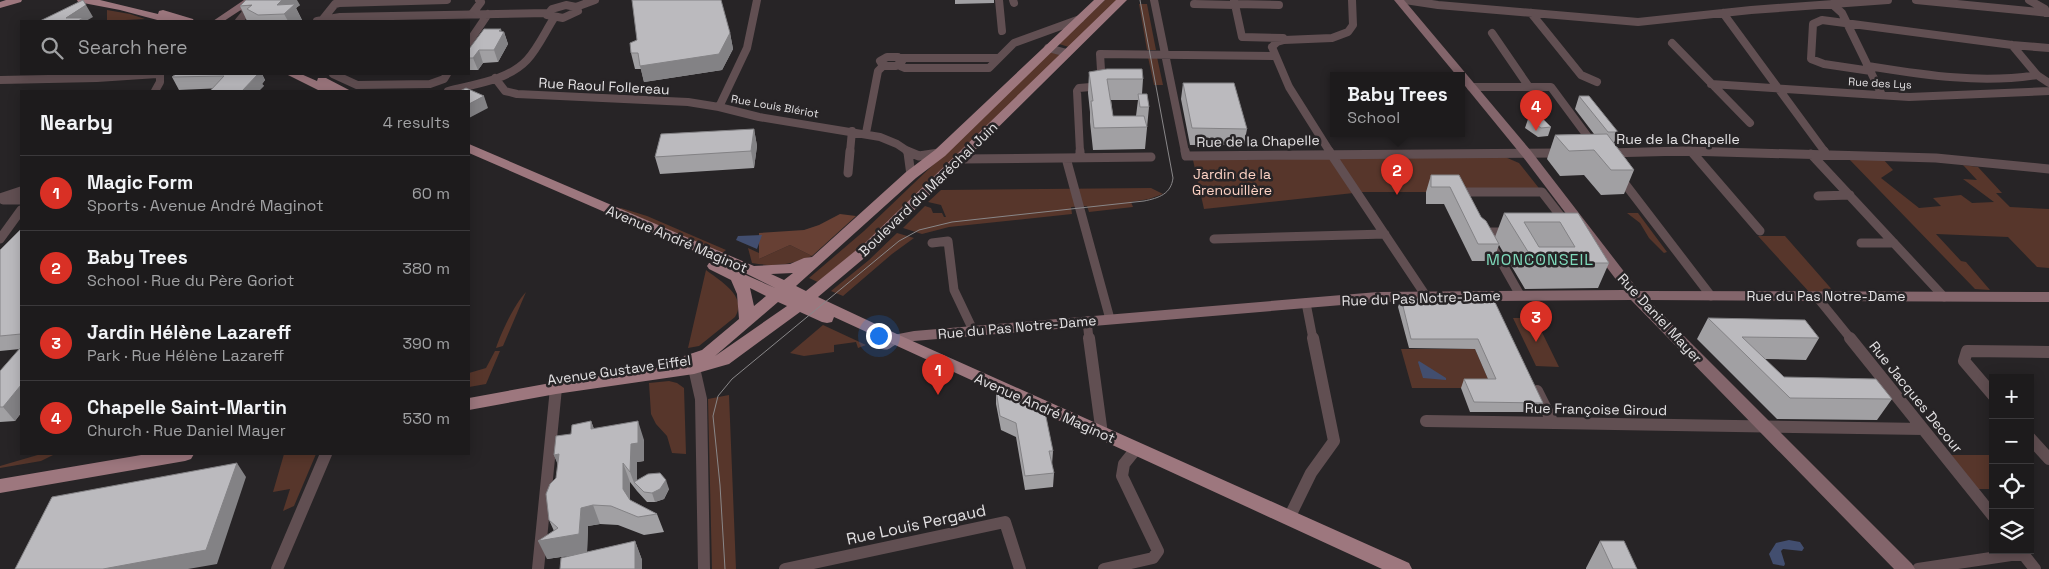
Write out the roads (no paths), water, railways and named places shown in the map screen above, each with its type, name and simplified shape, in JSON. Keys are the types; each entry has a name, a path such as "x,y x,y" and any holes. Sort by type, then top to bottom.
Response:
{"main road":[{"path":"0,5 17,0"},
{"path":"82,0 129,9 168,20"},
{"path":"108,0 185,20"},
{"name":"Boulevard du Maréchal Juin","path":"752,271 793,268 809,261 853,229 911,175 940,153 1100,0"},
{"name":"Boulevard du Maréchal Juin","path":"793,296 870,246 1122,0"},
{"path":"294,75 327,90"},
{"path":"310,75 343,90"},
{"name":"Avenue André Maginot","path":"470,148 752,271 793,296"},
{"name":"Avenue André Maginot","path":"470,154 737,276 793,296 1382,569"},
{"name":"Boulevard du Maréchal Juin","path":"793,296 806,278 845,241 853,229"},
{"name":"Avenue André Maginot","path":"737,276 745,294 747,320"},
{"name":"Avenue Gustave Eiffel","path":"470,404 696,363 747,320 793,296"},
{"name":"Avenue Gustave Eiffel","path":"470,394 545,381 696,363 714,364 723,360 754,336 793,296"},
{"name":"Avenue André Maginot","path":"890,342 1102,434 1133,452 1402,569"},
{"path":"0,477 132,455"},
{"path":"0,486 179,455"}],"street":[{"path":"220,20 251,0"},
{"path":"320,20 339,3 448,0"},
{"path":"472,14 481,2 480,0"},
{"path":"452,90 495,78 518,68 527,60 550,15 559,3 576,7 595,0"},
{"name":"Rue Louis Blériot","path":"757,0 747,48 719,107 740,113 866,133 897,142 908,153"},
{"path":"999,0 1002,31"},
{"path":"1235,3 1242,37 1296,39 1332,38 1349,32 1352,28 1352,0"},
{"name":"Rue Daniel Mayer","path":"1399,0 1459,72"},
{"path":"1405,0 1531,14 1638,22 1723,13 1888,0"},
{"path":"1916,0 2048,13"},
{"path":"2029,0 2045,9 2048,13"},
{"path":"1153,1 1164,53"},
{"path":"1194,4 1279,5"},
{"path":"1832,4 1842,12 1882,95"},
{"path":"240,7 249,9 240,20"},
{"path":"339,19 487,15 572,16 578,11 576,7"},
{"path":"1723,13 1826,154"},
{"path":"1531,14 1581,75 1597,82"},
{"path":"320,20 487,15"},
{"path":"470,40 487,15"},
{"path":"866,133 878,70 883,66 880,61 884,58 891,56 905,68 989,68 1014,42 1080,19"},
{"path":"2038,76 1960,78 1824,64 1811,59 1813,24 1822,20 2012,45 2049,48"},
{"path":"1492,33 1529,87"},
{"path":"1253,37 1272,47 1274,56 1289,87 1330,154 1426,296"},
{"path":"1272,47 1277,42 1296,39"},
{"path":"1672,43 1750,123"},
{"path":"2012,45 2038,76 2049,83"},
{"path":"1048,48 1067,53"},
{"path":"1080,158 1077,91 1081,88 1102,86 1100,54 1164,53 1274,56"},
{"name":"Rue de la Chapelle","path":"1164,53 1186,156 1568,153"},
{"path":"0,80 143,75"},
{"path":"156,90 160,82 158,75"},
{"path":"335,75 357,85 430,84 444,79 446,75"},
{"name":"Rue Raoul Follereau","path":"495,78 505,91 517,94 688,102 719,107"},
{"path":"2016,78 2036,91"},
{"name":"Rue Daniel Mayer","path":"1465,80 1527,154 1636,296 1906,569"},
{"name":"Rue des Lys","path":"1711,84 1908,97 2049,91"},
{"path":"1471,87 1551,87 1603,158 1711,296"},
{"path":"848,173 852,131"},
{"path":"1691,151 1760,231"},
{"name":"Rue de la Chapelle","path":"1603,158 1691,151 1826,154 1936,158 2049,169"},
{"path":"911,175 908,153 921,157 940,153"},
{"path":"1811,154 1944,297"},
{"path":"961,158 1151,157"},
{"path":"1066,158 1110,319"},
{"path":"0,198 20,192"},
{"path":"1465,195 1542,192 1573,232 1480,232 1460,192 1465,195 1477,198"},
{"path":"1818,196 1850,195"},
{"path":"0,198 20,200"},
{"path":"0,239 20,211"},
{"path":"1484,232 1520,295"},
{"path":"1214,239 1385,234"},
{"path":"932,243 948,241 954,290 973,330"},
{"path":"1861,242 1894,243"},
{"path":"1491,295 1498,309"},
{"name":"Rue du Pas Notre-Dame","path":"890,342 973,330 1306,303 1426,296 2049,297"},
{"name":"Rue Jacques Decour","path":"1816,296 1989,511"},
{"path":"1288,518 1311,474 1334,441 1306,303"},
{"path":"1087,322 1102,434"},
{"path":"1989,390 1964,361 1967,351 2049,352"},
{"path":"696,363 702,399 704,569"},
{"path":"1534,384 1553,423"},
{"path":"538,569 556,388"},
{"name":"Rue Françoise Giroud","path":"1426,421 1766,428 1923,429"},
{"path":"2034,442 2049,459"},
{"path":"1104,569 1153,558 1158,551 1123,482 1120,472 1133,452"},
{"path":"277,569 326,455"},
{"name":"Rue Louis Pergaud","path":"785,569 807,567 1005,522 1020,569"},
{"path":"1918,569 2016,554"},
{"path":"2023,554 2035,569"}],"water":[{"path":"762,235 757,249 736,240 738,236"},
{"path":"1419,361 1446,378 1446,380 1423,378"},
{"path":"1789,540 1800,542 1804,548 1802,551 1783,549 1781,551 1784,566 1773,564 1769,554 1776,543"}],"tram line":[{"path":"725,569 720,485 713,416 718,396 732,379 899,241 919,230 952,222 1144,201 1159,197 1170,188 1173,178 1140,0"}],"place":[{"name":"Chapelle Saint-Martin","path":"1536,131"},
{"name":"Baby Trees","path":"1397,195"},
{"name":"Jardin Hélène Lazareff","path":"1536,342"},
{"name":"Magic Form","path":"938,395"}],"district":[{"name":"MONCONSEIL","path":"1540,259"}],"park label":[{"name":"Jardin de la Grenouillère","path":"1232,182"}]}
